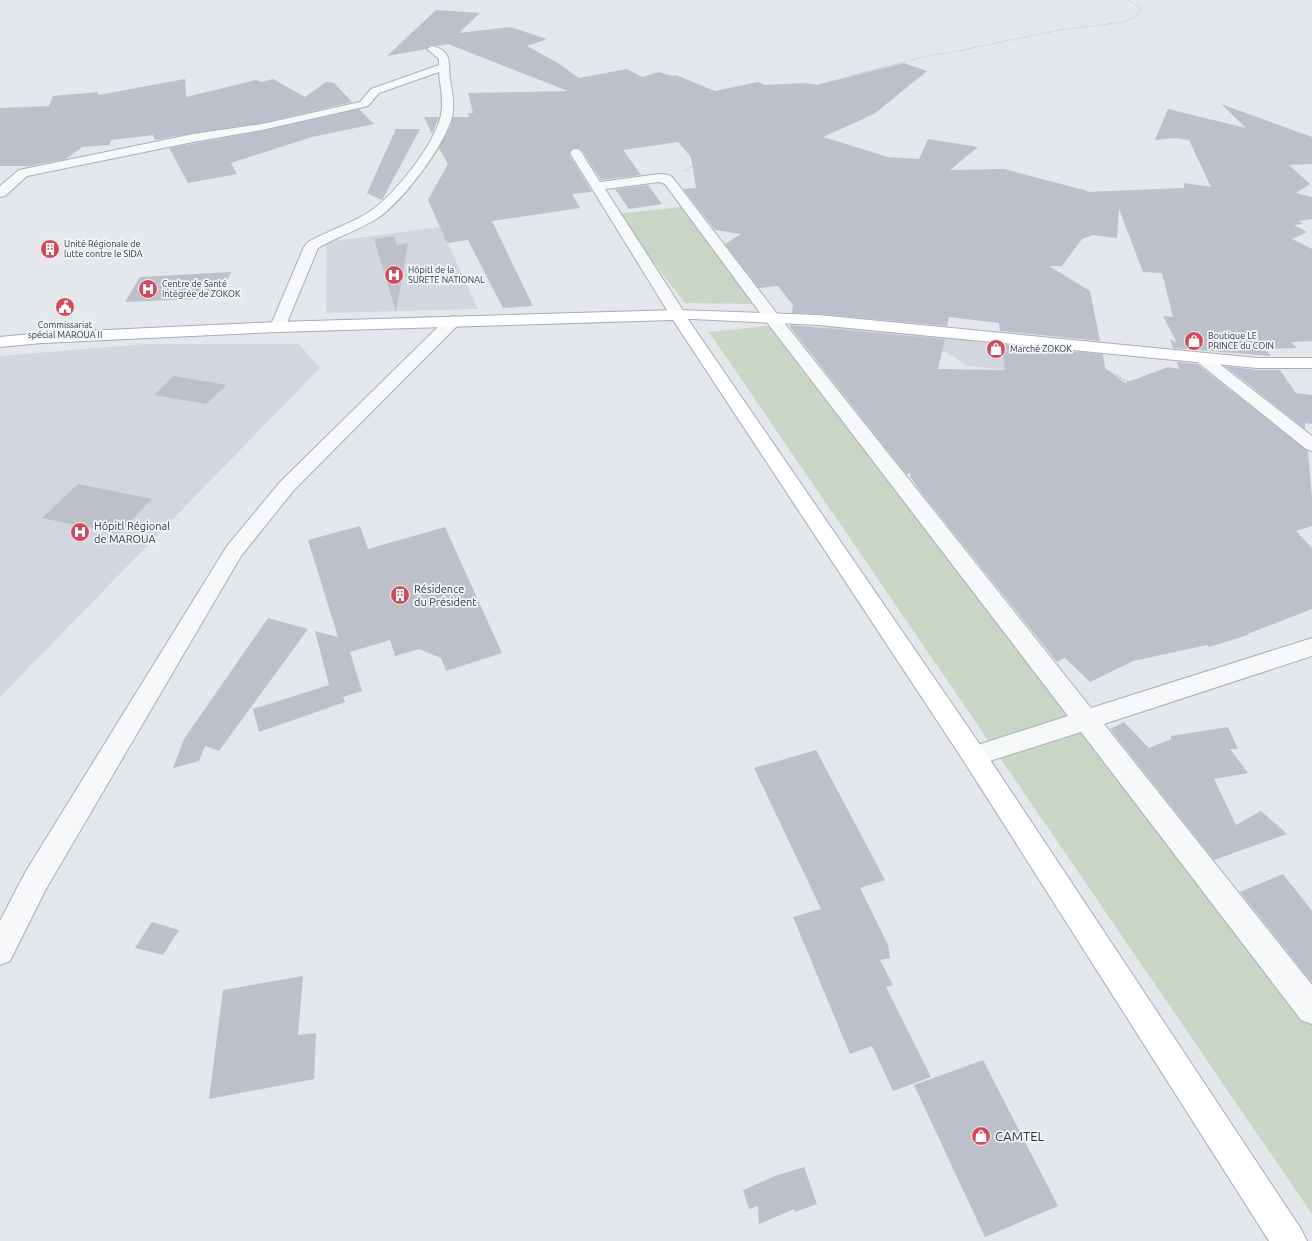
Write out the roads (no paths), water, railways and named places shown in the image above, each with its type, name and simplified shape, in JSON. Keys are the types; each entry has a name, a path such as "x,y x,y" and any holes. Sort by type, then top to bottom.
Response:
{"main road":[{"path":"0,342 42,338 278,327 678,315 826,321 1202,358 1257,362 1312,363"},
{"path":"678,315 974,756 1289,1241"}],"street":[{"path":"278,327 309,250 313,245 378,211 408,182 423,162 444,124 447,113 447,94 443,67 444,58 432,49"},
{"path":"0,193 23,173 193,138 262,127 364,104 369,100 371,94 375,91 443,67"},
{"path":"576,153 678,315"},
{"path":"597,186 659,178 665,178 669,181 772,318 1312,1010"},
{"path":"0,951 36,880 234,551 287,486 454,321"},
{"path":"1202,358 1312,445"},
{"path":"974,756 1312,647"}],"place":[{"name":"Unité Régionale de lutte contre le SIDA","path":"50,249"},
{"name":"Hôpitl de la SURETE NATIONAL","path":"394,275"},
{"name":"Centre de Santé Intégrée de ZOKOK","path":"148,289"},
{"name":"Commissariat spécial MAROUA II","path":"65,307"},
{"name":"Boutique LE PRINCE du COIN","path":"1194,341"},
{"name":"Marché ZOKOK","path":"996,349"},
{"name":"Hôpitl Régional de MAROUA","path":"80,532"},
{"name":"Résidence du Président","path":"400,595"},
{"name":"CAMTEL","path":"981,1136"}]}
